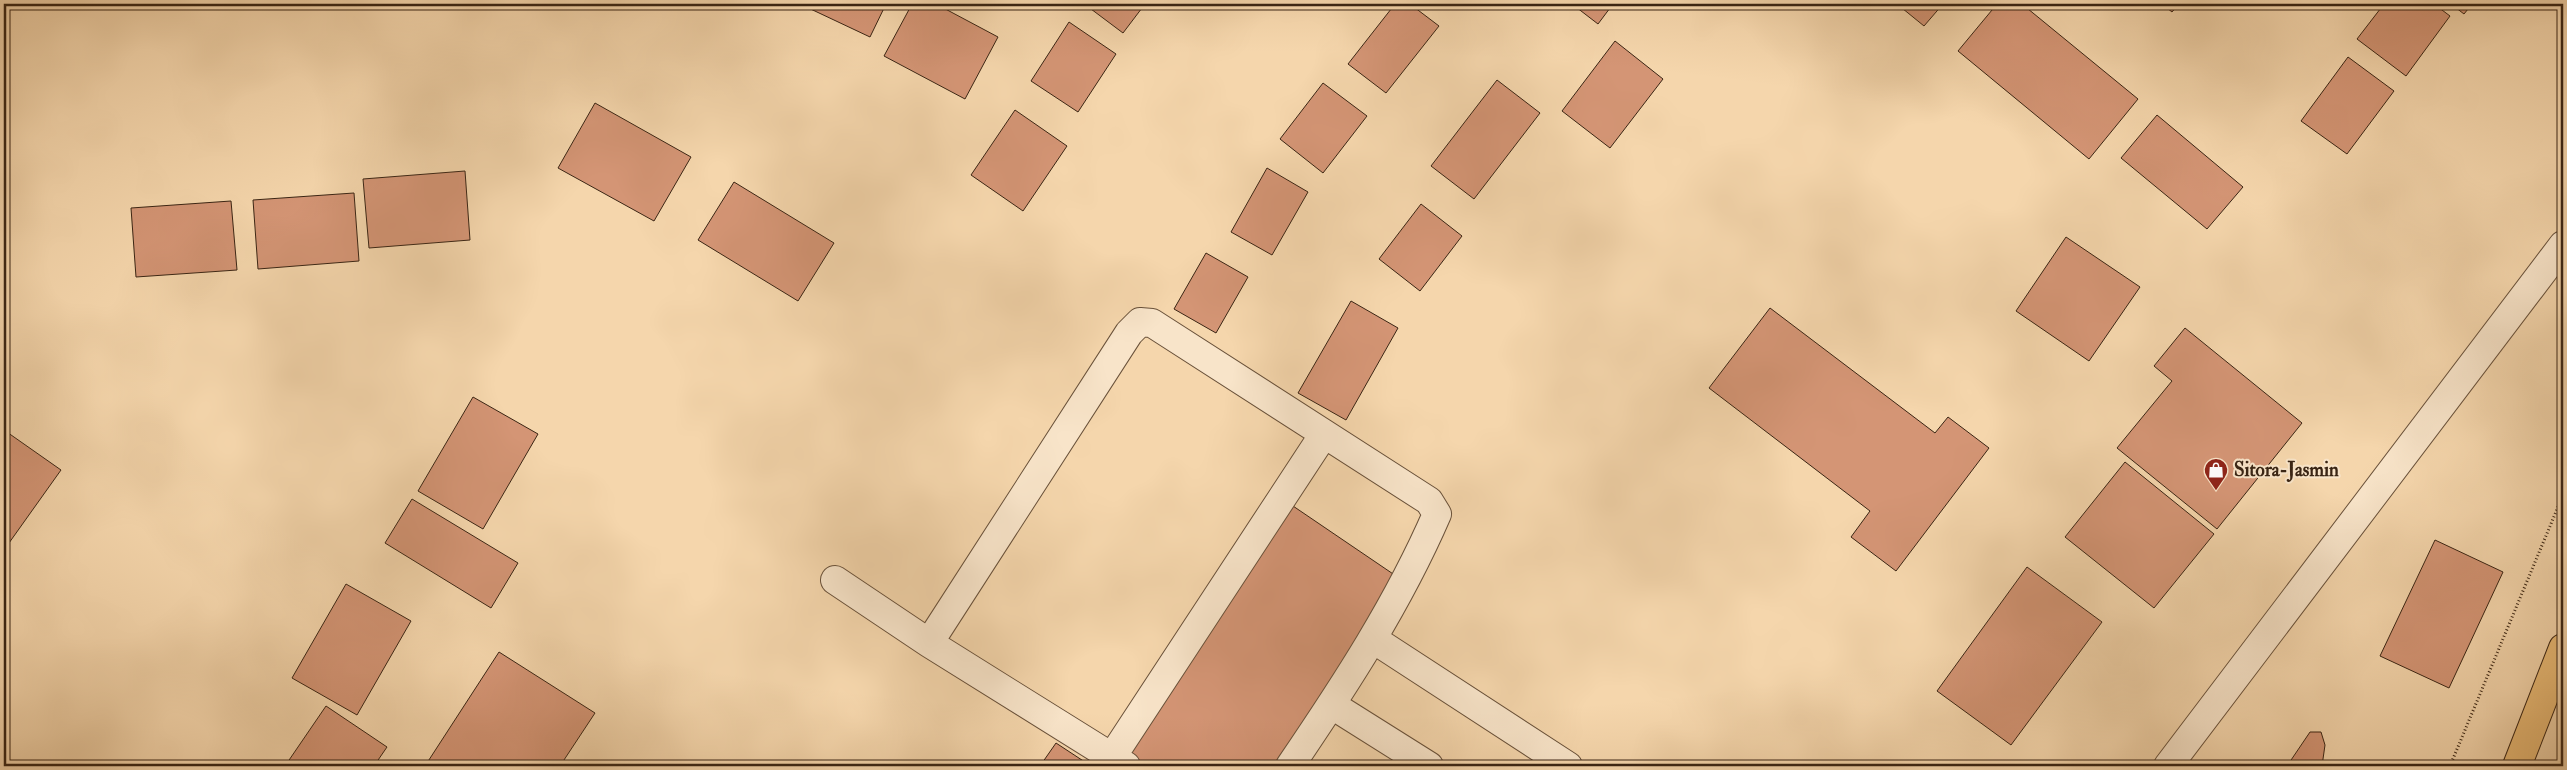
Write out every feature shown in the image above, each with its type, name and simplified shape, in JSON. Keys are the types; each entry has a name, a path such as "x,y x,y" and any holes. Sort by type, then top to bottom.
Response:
{"main road":[{"path":"2517,766 2563,648"}],"street":[{"path":"2168,766 2563,245"},
{"path":"929,643 1128,333 1140,322 1152,323 1429,501 1438,514 1407,580 1373,639 1290,766"},
{"path":"835,580 929,643 1119,762 1324,434"},
{"path":"1373,639 1568,766"},
{"path":"1332,704 1429,766"}],"path":[{"path":"2450,766 2563,495"}],"building":[{"path":"800,4 886,4 870,37"},
{"path":"912,4 936,4 998,37 965,99 884,56"},
{"path":"1095,4 1145,4 1123,33 1091,9"},
{"path":"1395,4 1410,4 1439,26 1386,93 1348,64"},
{"path":"1572,4 1613,4 1598,24"},
{"path":"1897,4 1943,4 1924,26"},
{"path":"1997,4 2022,4 2138,99 2089,159 1958,51"},
{"path":"2162,4 2179,4 2172,12"},
{"path":"2384,4 2434,4 2450,16 2406,76 2357,39"},
{"path":"2451,4 2472,4 2464,14"},
{"path":"1069,22 1116,54 1078,112 1031,81"},
{"path":"1615,41 1663,79 1610,148 1562,111"},
{"path":"2348,57 2394,91 2347,154 2301,121"},
{"path":"1497,80 1540,113 1474,199 1431,166"},
{"path":"1323,83 1367,116 1323,173 1280,139"},
{"path":"595,103 691,157 654,221 558,168"},
{"path":"1015,110 1067,146 1023,211 971,175"},
{"path":"2157,115 2243,187 2207,229 2121,158"},
{"path":"1267,168 1308,192 1272,255 1231,232"},
{"path":"465,171 470,240 369,248 363,179"},
{"path":"734,182 834,243 798,301 698,240"},
{"path":"354,193 359,261 258,269 253,200"},
{"path":"231,201 237,270 136,277 131,208"},
{"path":"1421,204 1462,236 1420,291 1379,259"},
{"path":"2066,237 2140,287 2089,361 2016,311"},
{"path":"1206,253 1248,277 1216,333 1174,309"},
{"path":"1351,301 1398,328 1346,420 1298,393"},
{"path":"1770,308 1935,433 1948,417 1989,448 1896,571 1851,537 1870,511 1709,388"},
{"path":"2185,328 2302,423 2217,529 2117,448 2172,381 2154,366"},
{"path":"473,397 538,434 483,529 418,491"},
{"path":"4,430 61,470 4,550"},
{"path":"2125,462 2214,534 2154,608 2065,537"},
{"path":"412,499 518,563 491,608 385,543"},
{"path":"1293,506 1402,580 1276,766 1129,766 1121,761"},
{"path":"2435,540 2503,572 2449,688 2380,656"},
{"path":"2027,567 2102,622 2011,745 1937,691"},
{"path":"346,584 411,621 357,715 292,678"},
{"path":"499,652 595,713 560,766 425,766"},
{"path":"326,706 387,747 374,766 285,766"},
{"path":"2310,732 2321,732 2325,745 2322,766 2287,766"},
{"path":"1056,743 1091,766 1040,766"}],"place":[{"name":"Sitora-Jasmin","path":"2216,491"}]}
